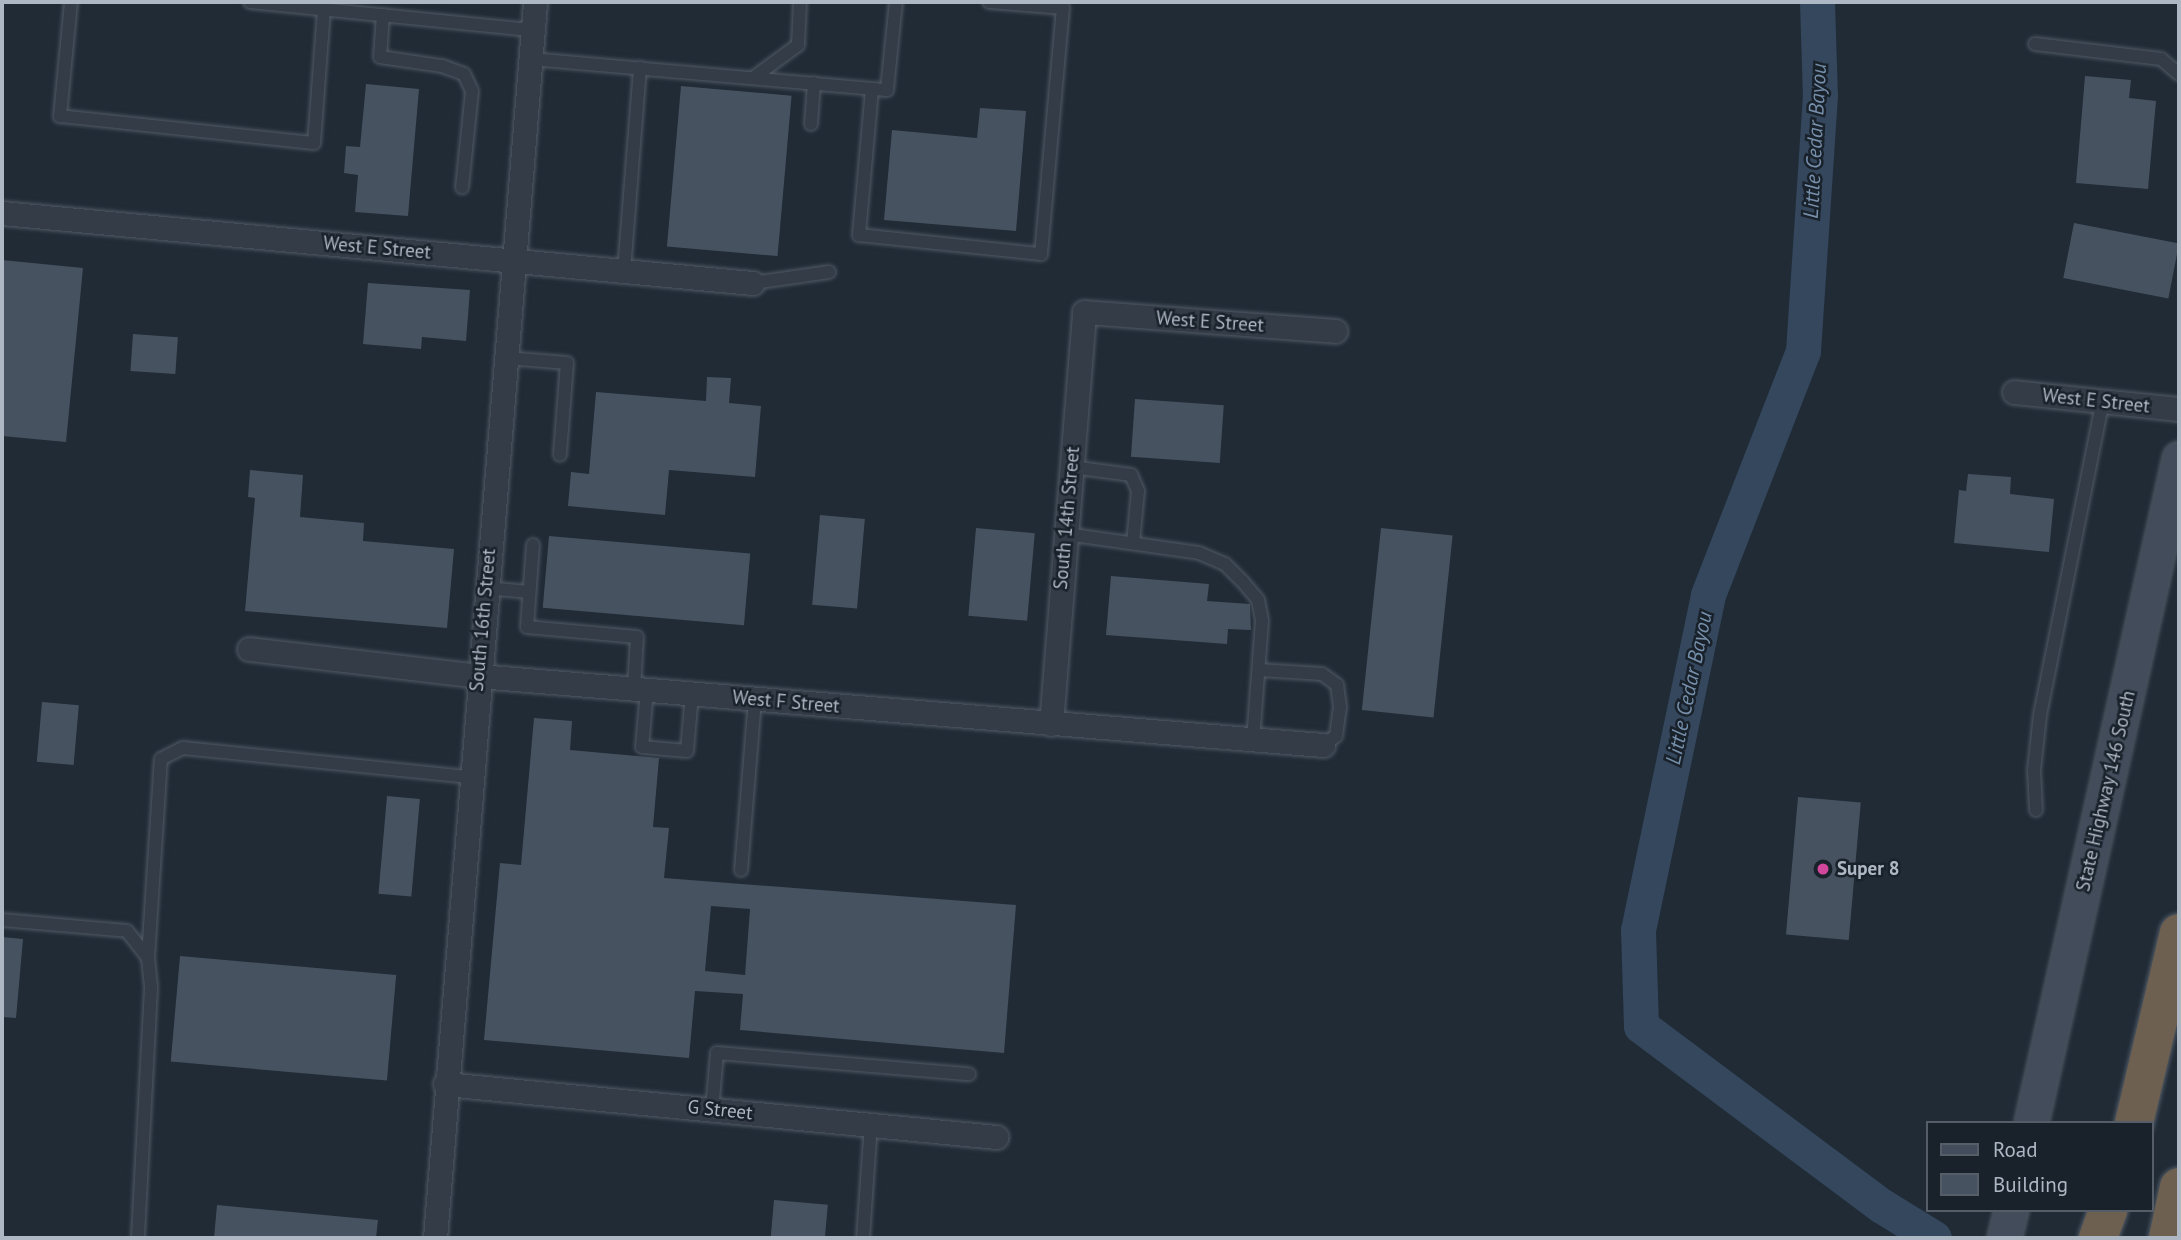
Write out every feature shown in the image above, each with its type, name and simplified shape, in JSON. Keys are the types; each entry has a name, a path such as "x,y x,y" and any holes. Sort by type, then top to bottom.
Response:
{"highway":[{"path":"2134,1121 2179,933"},
{"path":"2168,1238 2179,1187"},
{"path":"2098,1238 2107,1212"},
{"path":"2110,1238 2115,1212"}],"main road":[{"name":"State Highway 146 South","path":"2031,1121 2179,458"},
{"path":"2004,1238 2010,1212"}],"street":[{"name":"South 16th Street","path":"435,1238 478,676 535,2"},
{"name":"West E Street","path":"2,214 753,283"},
{"name":"West E Street","path":"1084,312 1335,331"},
{"name":"South 14th Street","path":"1051,724 1084,312"},
{"name":"West E Street","path":"2014,392 2179,409"},
{"name":"West F Street","path":"249,649 478,676 1323,745"},
{"name":"G Street","path":"445,1084 996,1137"}],"lane":[{"path":"71,2 60,116 314,143 324,9"},
{"path":"250,2 533,30"},
{"path":"753,78 798,45 800,2"},
{"path":"531,59 887,90 896,2"},
{"path":"872,89 859,235 1041,254 1063,8 989,2"},
{"path":"383,15 380,57 442,66 464,74 468,82 472,91 462,187"},
{"path":"2035,44 2161,59 2179,74"},
{"path":"624,271 640,68"},
{"path":"811,124 814,83"},
{"path":"753,283 829,272"},
{"path":"506,358 567,363 560,455"},
{"path":"2036,810 2034,770 2040,715 2103,401"},
{"path":"1072,467 1131,475 1138,491 1133,543"},
{"path":"1066,534 1199,553 1224,564 1258,600 1262,621 1253,741"},
{"path":"533,545 527,627 637,637 642,747 687,751 692,694"},
{"path":"486,588 529,592"},
{"path":"1259,670 1322,674 1337,685 1340,707 1336,736 1323,745"},
{"path":"741,870 755,699"},
{"path":"138,1238 151,988 148,958 161,759 183,748 470,777"},
{"path":"2,920 127,931 148,958"},
{"path":"712,1110 717,1053 969,1074"},
{"path":"863,1238 871,1125"}],"building":[{"path":"2085,76 2131,80 2129,98 2156,101 2148,189 2076,183"},
{"path":"366,84 419,89 408,216 355,212 358,175 344,173 346,146 360,147"},
{"path":"681,86 792,96 778,256 667,246"},
{"path":"980,108 1026,111 1016,231 884,220 892,130 977,138"},
{"path":"2074,223 2179,243 2168,298 2063,278"},
{"path":"2,260 83,268 66,442 2,436"},
{"path":"368,283 470,290 466,341 422,337 421,349 363,344"},
{"path":"133,334 178,337 175,374 130,371"},
{"path":"707,377 731,378 729,403 761,406 755,477 669,470 665,515 568,506 571,472 589,474 596,392 706,401"},
{"path":"1135,399 1224,405 1220,463 1131,457"},
{"path":"250,470 303,475 300,517 364,523 363,541 454,549 447,628 245,611 255,498 248,497"},
{"path":"1968,474 2011,477 2010,494 2054,499 2049,552 1954,543 1959,490 1966,491"},
{"path":"820,515 865,519 857,609 812,605"},
{"path":"976,528 1035,533 1027,621 968,616"},
{"path":"1381,528 1453,536 1433,718 1362,710"},
{"path":"549,536 750,554 744,625 543,608"},
{"path":"1111,576 1209,584 1207,601 1250,604 1251,630 1228,629 1227,644 1106,635"},
{"path":"42,702 79,705 74,765 37,762"},
{"path":"534,718 572,721 570,750 659,758 653,827 669,828 664,878 1016,905 1004,1053 740,1030 743,994 695,991 689,1058 484,1040 500,863 521,865","holes":["711,906 750,909 745,975 705,971"]},
{"path":"387,796 420,799 411,897 378,894"},
{"name":"Super 8","path":"1798,797 1861,802 1849,940 1786,934"},
{"path":"2,937 23,939 16,1018 2,1017"},
{"path":"180,956 396,975 387,1081 171,1062"},
{"path":"774,1200 828,1205 825,1238 771,1238"},
{"path":"217,1205 378,1220 376,1238 214,1238"}],"waterway":[{"name":"Little Cedar Bayou","path":"1817,2 1820,95 1803,351 1708,595 1638,930 1641,1026 1882,1206 1934,1238"}],"place":[{"name":"Super 8","path":"1823,869"}]}
